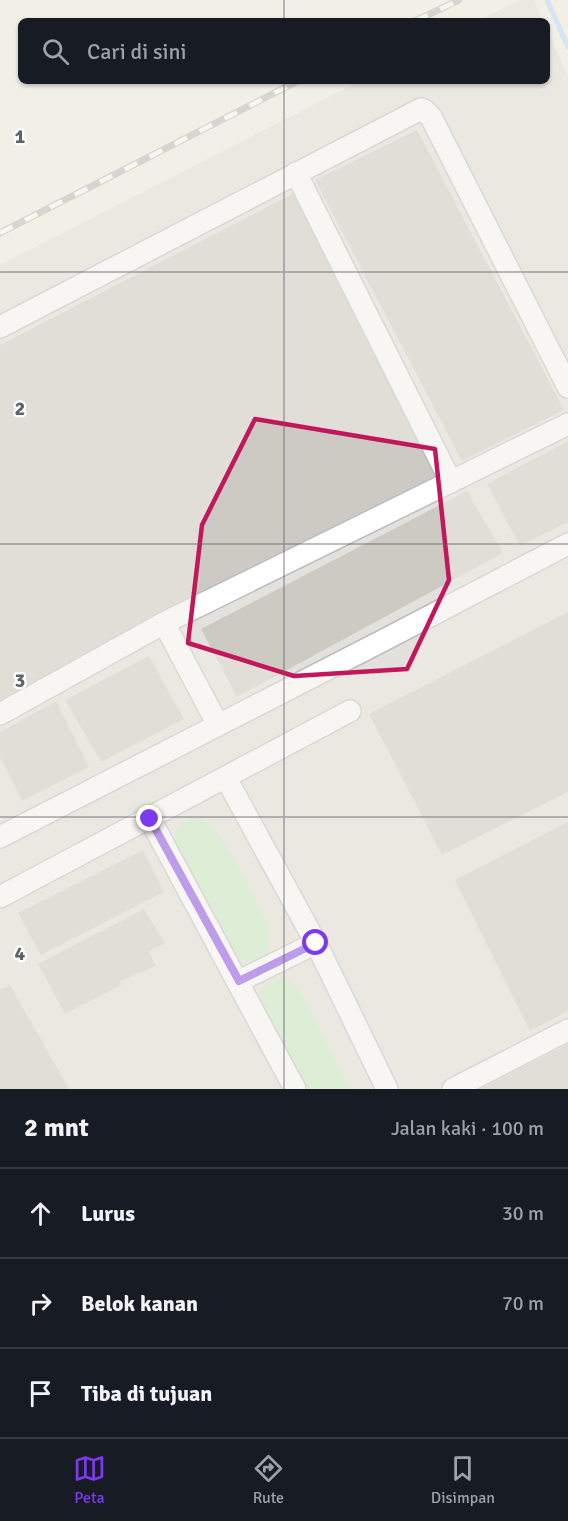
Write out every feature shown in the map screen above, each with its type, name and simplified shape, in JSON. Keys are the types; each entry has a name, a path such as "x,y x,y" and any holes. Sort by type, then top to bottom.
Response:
{"lane":[{"path":"0,327 417,110 424,110 431,117 568,387"},
{"path":"296,173 451,482"},
{"path":"0,714 164,623 568,424"},
{"path":"0,837 568,544"},
{"path":"164,623 218,725"},
{"path":"0,897 350,711"},
{"path":"226,778 316,943 387,1089"},
{"path":"150,819 295,1089"},
{"path":"239,981 316,943"},
{"path":"453,1089 568,1030"}],"highlighted area":[{"path":"255,419 435,449 449,580 407,669 294,676 188,643 202,525"}],"shaded area":[{"path":"519,0 534,0 542,18 484,18"},
{"path":"550,36 568,76 568,1089 0,1089 0,265 354,84 550,84"}],"green space":[{"path":"198,817 217,832 227,847 268,925 269,944 257,961 242,959 232,954 179,854 176,840 177,830 180,825"},
{"path":"281,977 291,982 301,992 350,1089 300,1089 258,998 266,984"}],"building":[{"path":"417,130 564,410 462,461 315,180"},
{"path":"294,193 438,476 0,702 0,345"},
{"path":"568,441 568,522 520,546 487,484"},
{"path":"467,491 503,553 237,697 201,629"},
{"path":"568,612 568,792 442,855 369,714"},
{"path":"149,656 184,719 101,762 65,700"},
{"path":"56,701 89,767 22,801 0,757 0,732"},
{"path":"568,822 568,1011 530,1031 455,880"},
{"path":"143,850 164,892 41,955 18,913"},
{"path":"144,909 165,944 148,951 156,966 120,981 121,985 65,1014 38,964"},
{"path":"10,985 69,1089 0,1089 0,990"},
{"path":"568,1044 568,1089 480,1089"}],"waterway":[{"path":"547,0 568,47"}],"railway":[{"path":"421,18 459,0"},
{"path":"0,233 292,84"}],"route":[{"path":"150,819 239,981 316,943"}]}
